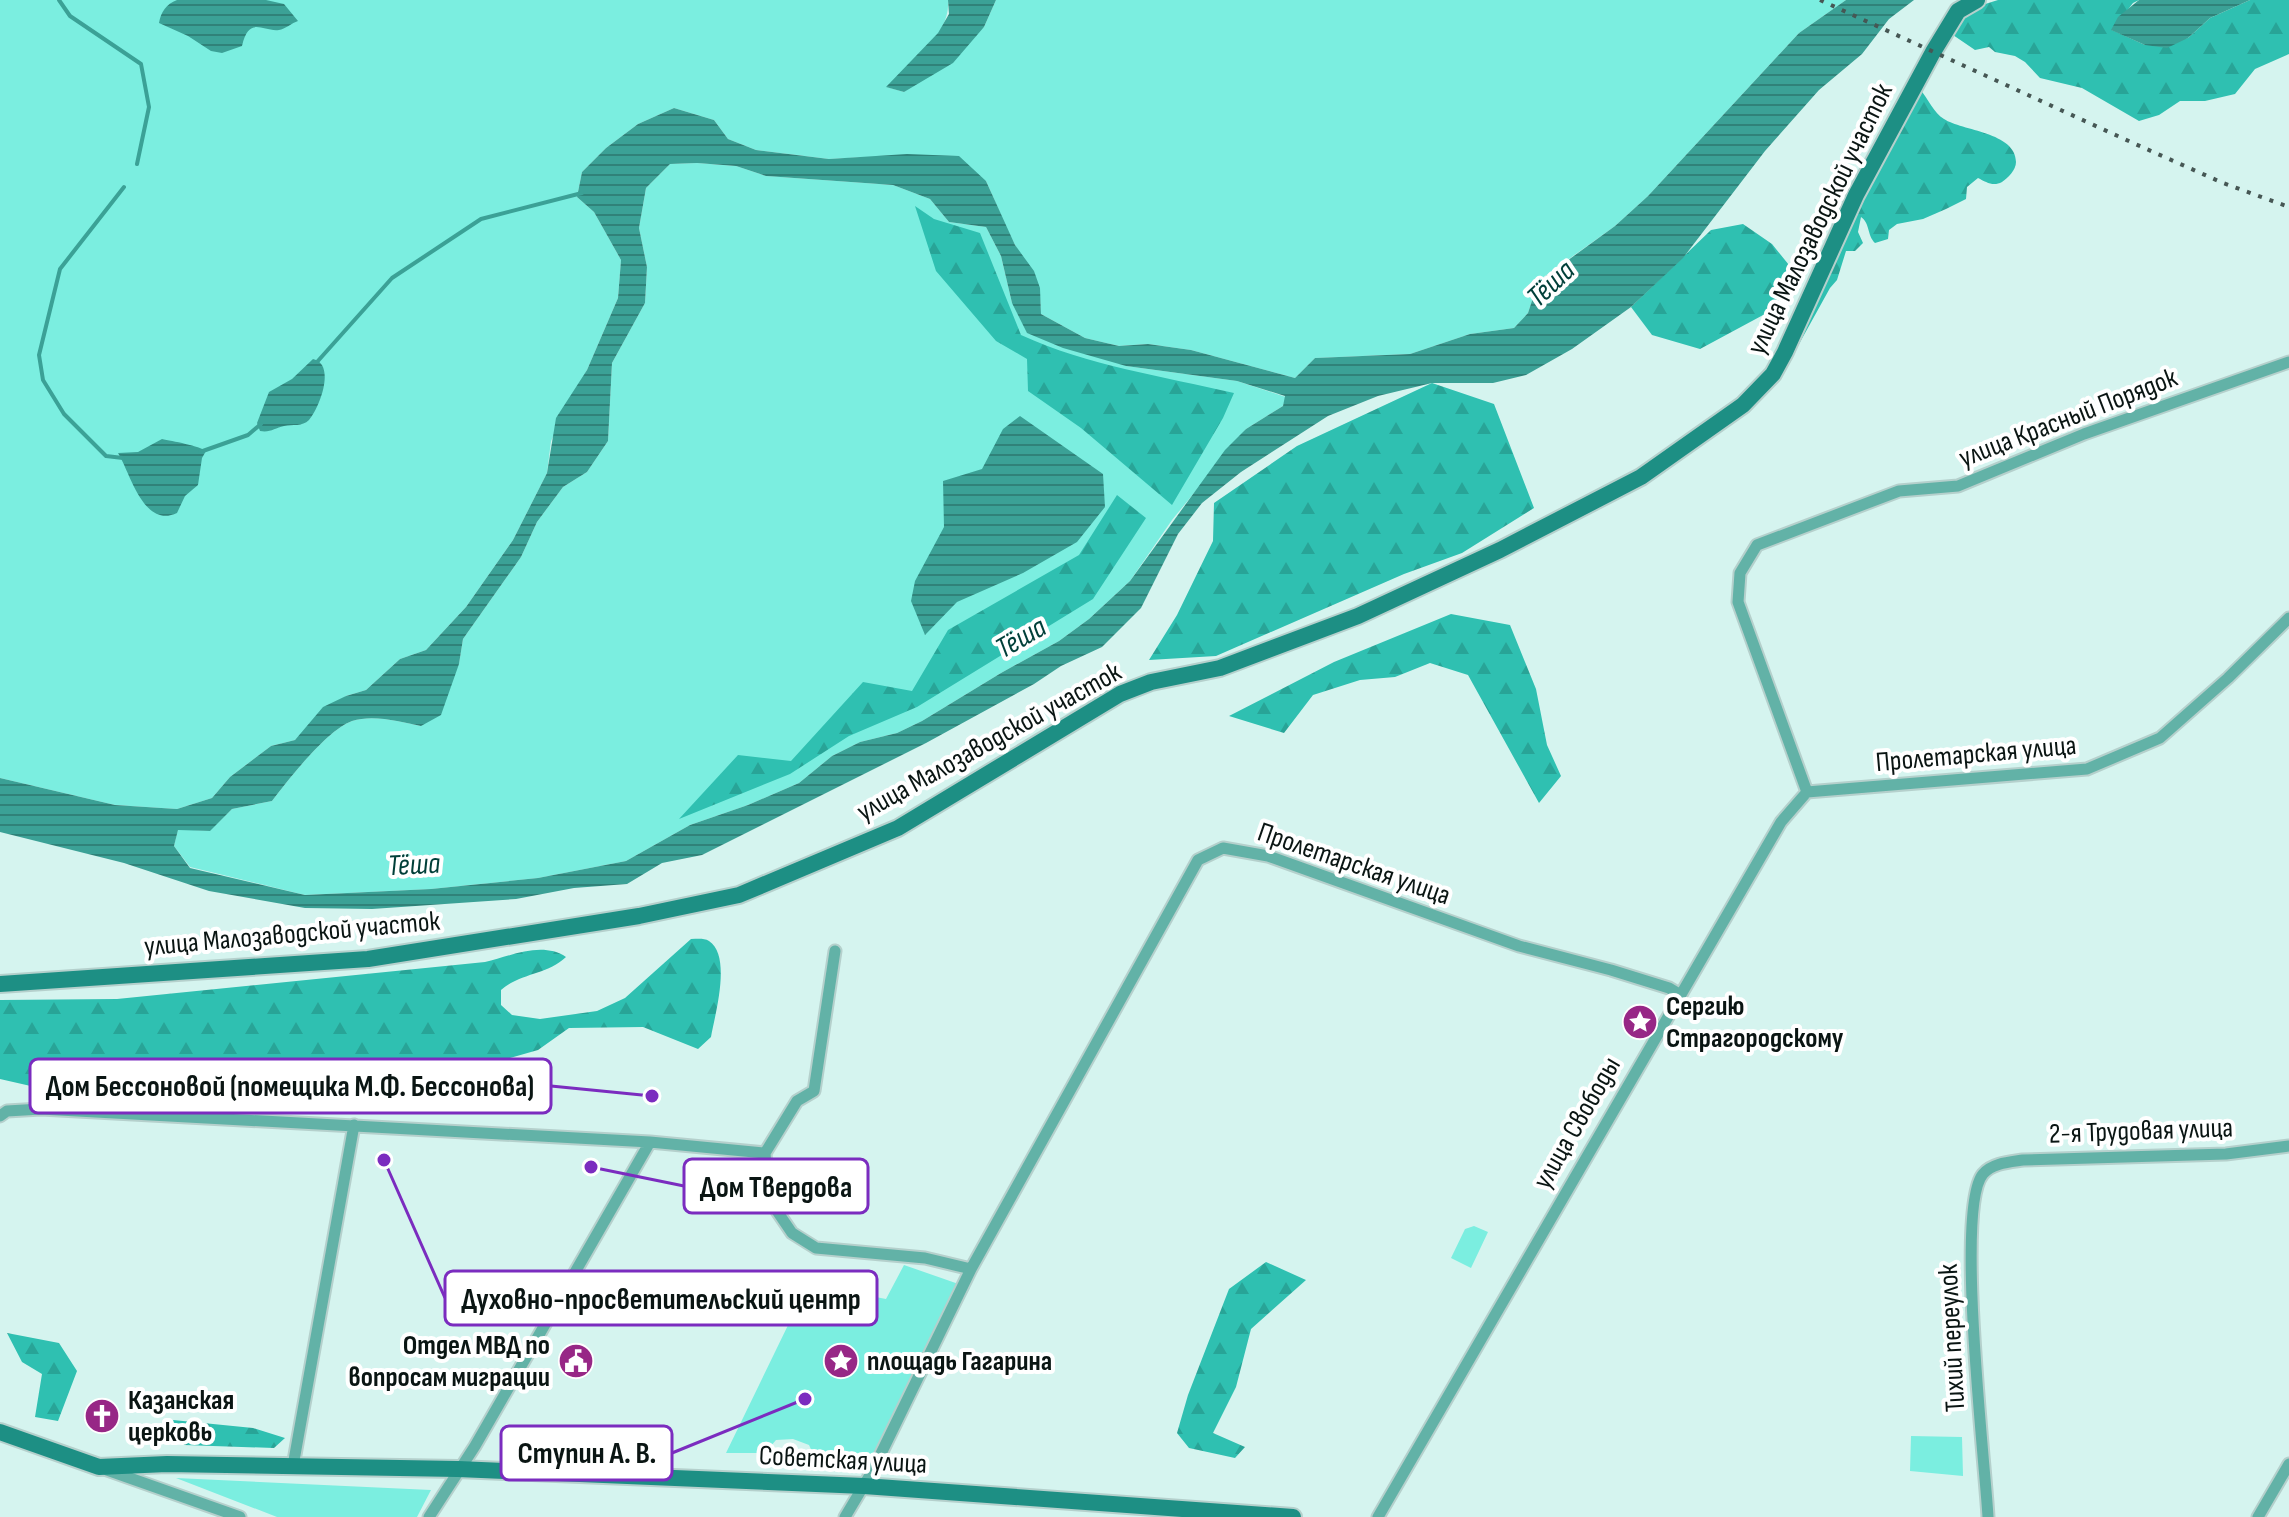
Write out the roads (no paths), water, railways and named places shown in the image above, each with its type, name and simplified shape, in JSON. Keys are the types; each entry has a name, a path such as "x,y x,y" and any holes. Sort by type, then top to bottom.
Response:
{"street":[{"name":"улица Малозаводской участок","path":"0,984 368,959 639,916 739,895 898,828 1120,694 1151,682 1220,668 1358,616 1500,550 1641,477 1743,405 1773,374 1856,195 1933,52 1958,11 1977,0"},
{"name":"улица Красный Порядок","path":"1807,792 1738,602 1740,573 1757,545 1899,491 1958,486 2084,434 2289,362"},
{"name":"Пролетарская улица","path":"1807,792 2087,769 2160,738 2289,618"},
{"name":"улица Свободы","path":"1378,1517 1679,994 1781,822 1807,792"},
{"name":"Пролетарская улица","path":"971,1269 1198,860 1223,848 1268,856 1519,946 1611,970 1679,994"},
{"path":"835,951 814,1091 797,1101 765,1153 767,1181 777,1211 792,1233 816,1248 925,1258 971,1269 864,1486 845,1517"},
{"path":"0,1116 7,1111 41,1109 650,1142 765,1153"},
{"path":"293,1466 354,1125"},
{"path":"429,1517 475,1446 650,1142"},
{"name":"2-я Трудовая улица","path":"1995,1165 2023,1160 2226,1154 2289,1146"},
{"name":"Тихий переулок","path":"1988,1517 1971,1264 1973,1201 1982,1174 1995,1165"},
{"name":"Советская улица","path":"0,1432 99,1467 167,1464 458,1469 864,1486 1293,1517"},
{"path":"2258,1517 2289,1464"},
{"path":"99,1467 240,1517"}],"water":[{"path":"177,0 266,0 284,4 298,21 279,30 252,28 242,46 222,53 211,51 159,23 165,9"},
{"path":"948,0 996,0 984,27 953,63 904,92 886,87 938,33 949,14"},
{"name":"Тёша","path":"1846,0 1914,0 1889,19 1862,54 1819,90 1765,151 1683,258 1631,307 1572,349 1526,375 1493,383 1432,383 1378,396 1328,416 1241,472 1202,503 1178,534 1141,608 1102,647 1061,666 926,743 702,855 662,863 627,884 574,888 516,899 372,909 305,908 209,891 124,863 0,832 0,778 115,805 177,809 212,798 230,777 271,746 295,740 323,707 366,690 400,659 426,650 466,607 513,540 547,473 556,418 587,370 618,298 621,260 594,212 577,197 582,172 606,148 638,124 674,108 714,120 728,139 756,150 829,159 907,154 959,156 986,181 1015,245 1034,271 1040,288 1041,314 1085,338 1119,346 1148,344 1191,350 1295,378 1315,358 1410,354 1470,334 1514,328 1528,313 1538,282 1615,226 1648,196 1799,33","holes":["670,164 736,166 766,176 893,185 930,199 949,222 986,227 1001,256 1012,303 1027,333 1063,348 1126,366 1237,381 1285,396 1283,406 1246,429 1225,450 1130,581 1089,619 1059,641 922,721 897,733 860,742 832,756 799,783 690,825 626,861 538,878 431,889 305,895 190,868 174,846 178,830 210,831 232,809 272,801 309,756 342,726 369,718 421,726 441,715 459,664 463,639 521,557 537,522 563,487 587,472 608,441 612,363 645,303 647,267 639,228 646,188"]},
{"path":"2139,0 2250,0 2210,18 2188,38 2167,48 2145,45 2111,30 2118,17"},
{"path":"313,359 324,369 325,377 318,406 309,420 260,431 257,423 269,392 292,379"},
{"path":"1020,416 1103,474 1105,507 1077,542 1023,573 957,602 925,635 911,601 915,581 944,527 943,481 982,469 1003,429"},
{"path":"162,439 206,451 198,485 185,496 177,513 165,516 155,513 139,496 118,453 138,452"}],"waterway":[{"path":"59,0 70,16 141,64 149,107 137,164"},
{"path":"123,458 106,456 64,414 43,380 39,355 60,269 124,187"},
{"path":"317,362 392,278 481,219 582,193"},
{"path":"200,452 248,435 261,424"}],"railway":[{"path":"1820,0 2223,183 2289,207"}],"place":[{"name":"Сергию Страгородскому","path":"1640,1022"},
{"name":"Дом Бессоновой (помещика М.Ф. Бессонова)","path":"652,1096"},
{"name":"Духовно-просветительский центр","path":"384,1160"},
{"name":"Дом Твердова","path":"591,1167"},
{"name":"Отдел МВД по вопросам миграции","path":"576,1361"},
{"name":"площадь Гагарина","path":"841,1361"},
{"name":"Ступин А. В.","path":"805,1399"},
{"name":"Казанская церковь","path":"102,1416"}]}
